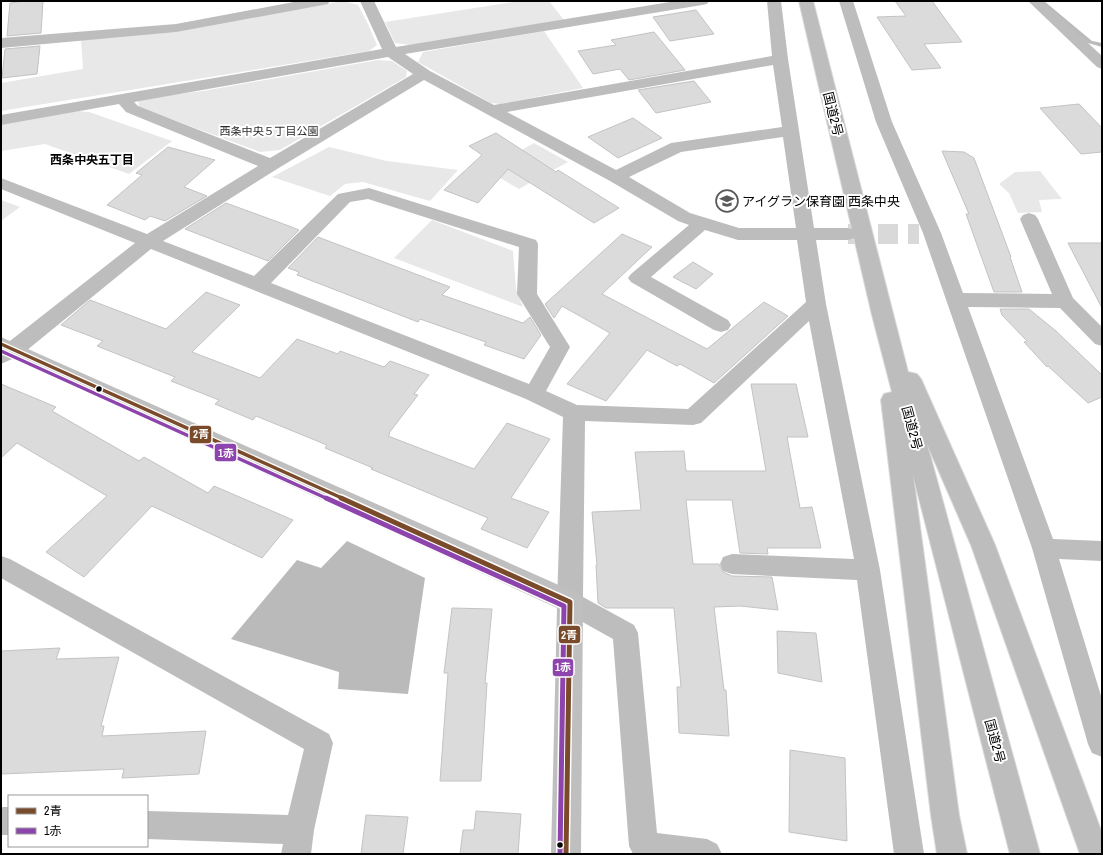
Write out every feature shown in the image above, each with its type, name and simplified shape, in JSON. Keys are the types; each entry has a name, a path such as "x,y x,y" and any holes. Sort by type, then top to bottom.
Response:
{"main road":[{"path":"1,43 176,28 324,1"},
{"path":"368,1 391,52 424,74 616,177 684,217 738,234 848,234"},
{"path":"1,120 391,52 702,1"},
{"path":"774,1 780,59 792,131 816,304 868,570 909,854"},
{"name":"国道2号","path":"806,1 882,315 1025,854"},
{"path":"846,1 884,122 925,233 956,299 1044,548 1102,744"},
{"path":"1035,1 1102,64"},
{"path":"492,110 780,59"},
{"path":"5,350 148,242 271,165 424,74"},
{"path":"122,98 132,109 271,165"},
{"path":"616,177 677,148 792,131"},
{"path":"1,183 534,394 574,413 693,417 816,304"},
{"path":"258,284 344,198 369,193 529,244 527,294 560,347 534,394"},
{"path":"1029,219 1065,300 1102,339"},
{"path":"702,223 638,278 721,325"},
{"path":"956,299 978,301 1065,300"},
{"path":"882,315 945,814 952,854"},
{"path":"882,315 983,545 1095,854"},
{"path":"574,413 570,602 625,633 644,846 707,854"},
{"path":"1044,548 1102,551"},
{"path":"732,564 868,570"},
{"path":"1,566 319,743 297,842 148,825"}],"street":[{"path":"5,350 570,602 566,854"}],"green space":[{"path":"343,1 358,5 368,24 377,45 369,51 1,111 1,83 83,69 81,40 175,31"},
{"path":"520,1 549,1 564,20 410,45 395,43 385,22"},
{"path":"544,31 583,88 500,104 491,103 418,62 423,52"},
{"name":"西条中央５丁目公園","path":"378,60 392,61 407,71 406,77 280,150 260,152 139,107 138,99 203,91"},
{"path":"78,111 89,112 172,141 129,174 45,144 1,151 1,124"},
{"path":"534,143 568,162 519,189 486,170"},
{"path":"329,147 387,161 458,170 430,201 363,182 345,184 330,196 272,177"},
{"path":"1040,171 1062,199 1039,200 1042,212 1018,213 1009,193 999,184 1015,172"},
{"path":"1,200 20,207 1,221"},
{"path":"432,220 513,251 516,289 523,307 394,258"}],"shaded area":[{"path":"347,541 425,578 408,694 338,689 339,672 231,639 297,560 321,568"}],"building":[{"path":"43,1 41,33 7,36 10,3"},
{"path":"895,1 932,1 962,42 924,44 941,68 912,70 877,17 906,16"},
{"path":"696,10 714,34 670,41 653,17"},
{"path":"654,32 685,70 629,80 620,69 593,74 578,51 616,45 611,40"},
{"path":"40,46 37,74 2,78 5,49"},
{"path":"694,81 711,102 656,113 638,90"},
{"path":"1079,104 1102,128 1102,152 1081,154 1040,108"},
{"path":"633,118 662,138 618,158 588,137"},
{"path":"496,133 556,172 558,170 619,208 594,223 508,169 478,203 444,190 482,155 469,146"},
{"path":"168,147 215,160 184,187 207,196 165,221 150,216 145,220 107,205 142,175 136,173"},
{"path":"942,151 964,152 974,158 1011,257 1022,292 994,292 966,214 969,214"},
{"path":"226,203 299,230 268,261 185,229"},
{"path":"622,234 652,247 602,294 707,349 764,302 788,316 714,383 680,364 677,366 647,350 606,401 567,384 610,333 562,306 554,318 545,304"},
{"path":"318,237 450,287 442,295 523,323 530,317 541,335 524,359 484,345 486,342 420,319 418,322 297,275 299,272 288,268"},
{"path":"1068,243 1102,243 1102,308"},
{"path":"693,262 713,274 696,289 673,277"},
{"path":"206,292 240,305 192,352 260,378 297,339 338,354 340,351 384,367 390,361 429,375 414,394 418,395 388,436 474,469 507,423 550,439 511,498 549,512 527,548 481,529 488,518 371,469 373,468 325,448 327,445 256,416 253,420 215,404 219,400 171,381 175,377 97,346 103,341 61,325 90,300 166,329"},
{"path":"1000,309 1029,309 1056,331 1102,375 1102,397 1088,403 1048,366 1047,367 1024,342 1027,341 1002,315"},
{"path":"1,384 56,407 52,411 139,461 144,457 208,493 214,486 293,520 262,558 152,506 84,577 46,552 107,496 17,443 1,458"},
{"path":"751,384 796,384 808,437 787,437 800,508 812,507 821,548 767,548 768,554 740,553 732,500 686,500 693,564 719,564 723,572 732,576 772,577 778,610 740,606 714,607 724,690 726,690 729,736 679,733 677,687 681,687 674,608 606,608 598,603 597,565 592,512 641,510 635,452 684,451 686,471 766,471"},
{"path":"452,608 492,609 485,683 487,683 481,781 440,781 448,673 444,673"},
{"path":"777,631 816,633 822,682 778,673"},
{"path":"60,648 56,659 119,657 101,726 104,726 102,736 206,731 199,774 122,778 124,769 1,774 1,651"},
{"path":"790,750 845,758 847,841 789,832"},
{"path":"476,811 521,814 518,854 460,854 463,830 474,830"},
{"path":"366,815 408,817 403,854 361,854"}],"waterway":[{"path":"1040,1 1090,42 1102,45"}],"tunnel":[{"path":"848,234 919,234"}],"transit line":[{"name":"2青","path":"1,344 570,602 566,854"},
{"name":"1赤","path":"1,351 564,606 560,854"}],"place":[{"name":"アイグラン保育園 西条中央","path":"727,201"}],"district":[{"name":"西条中央五丁目","path":"92,160"}]}
